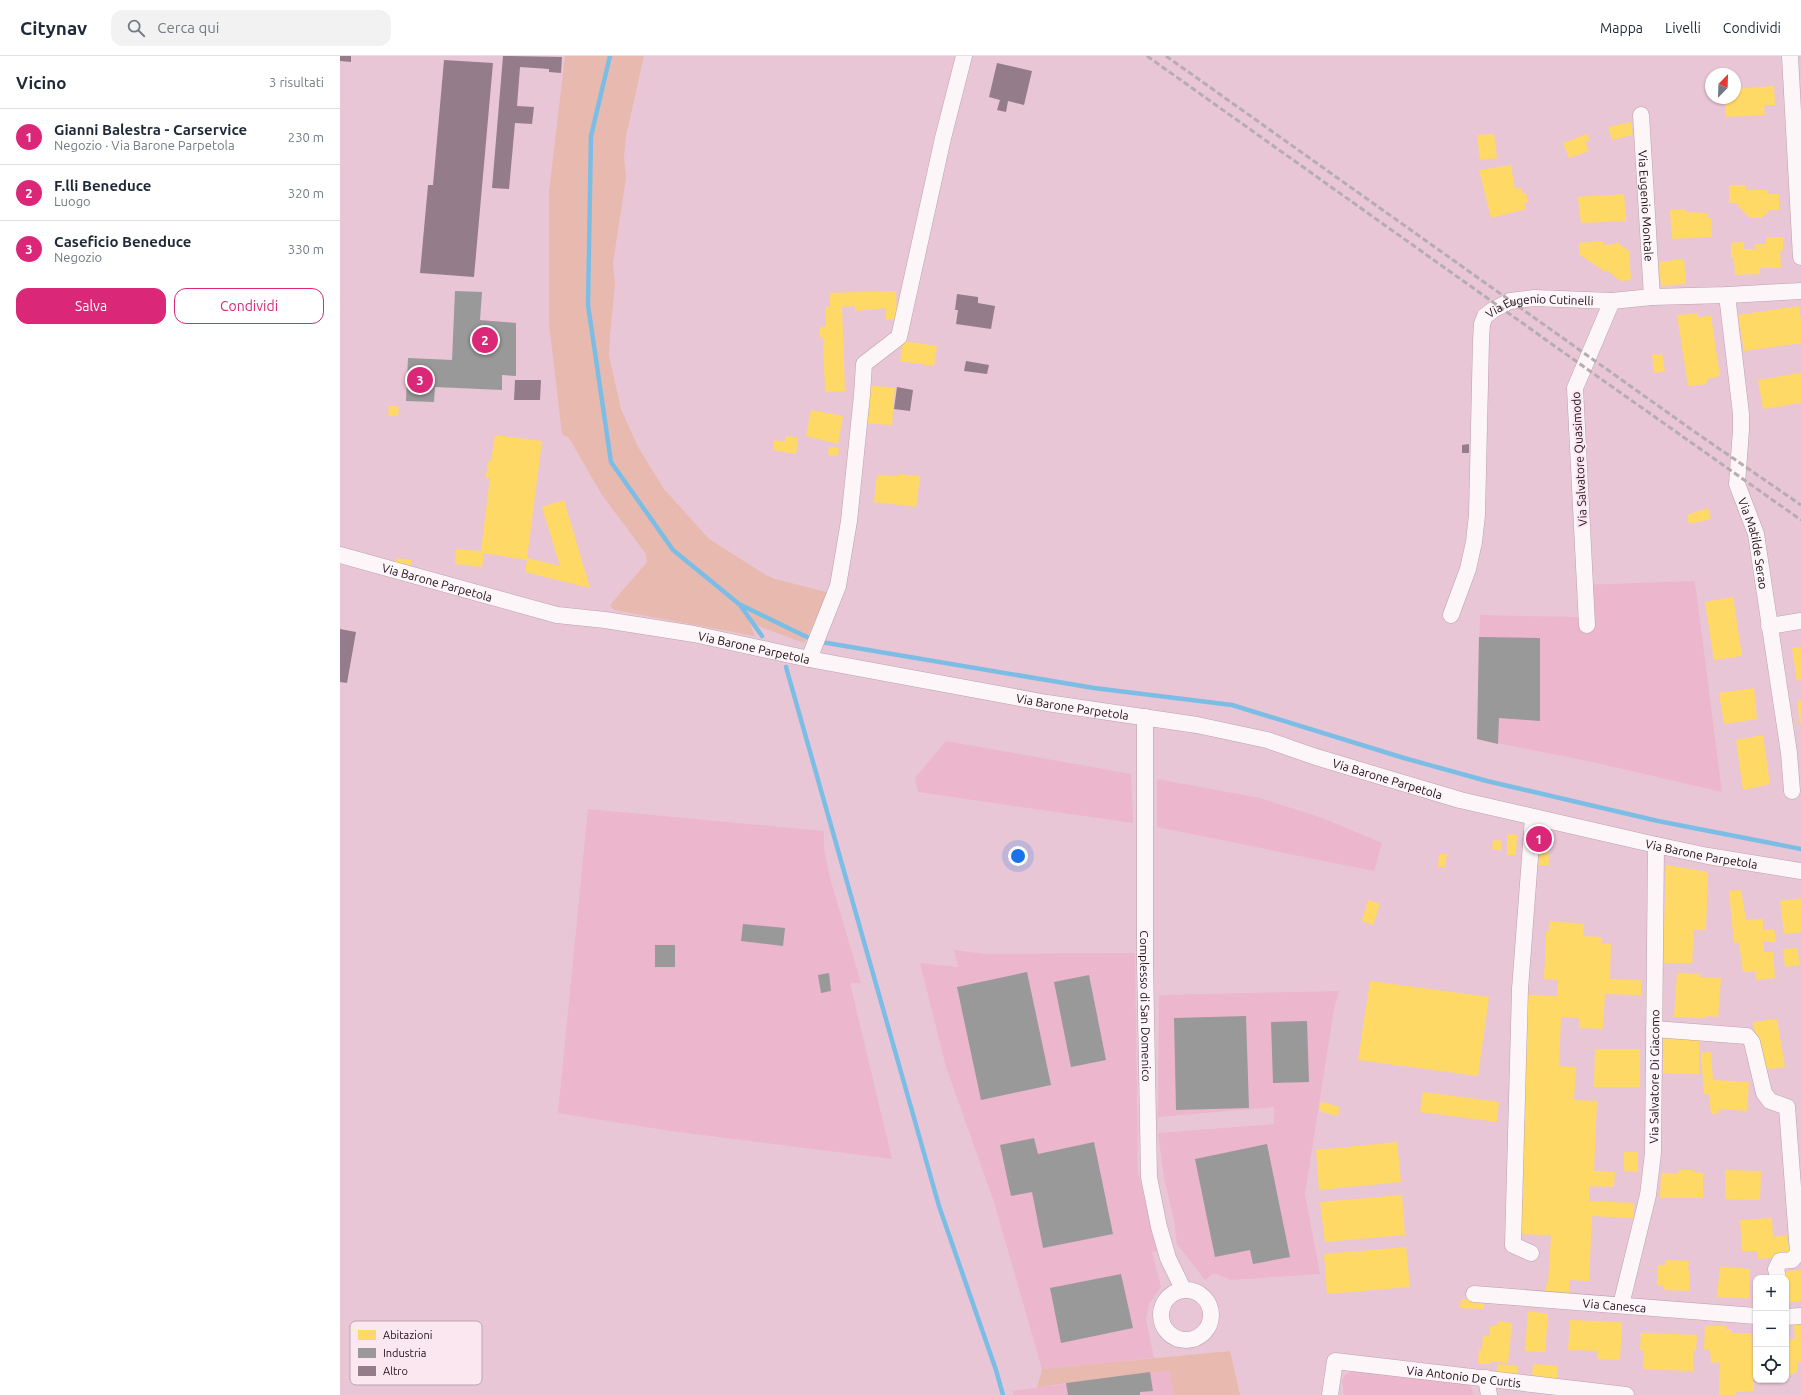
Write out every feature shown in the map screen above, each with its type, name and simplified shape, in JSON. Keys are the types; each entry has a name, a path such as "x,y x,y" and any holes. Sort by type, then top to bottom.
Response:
{"street":[{"path":"809,659 838,586 849,521 864,364 899,337 941,146 964,56"},
{"path":"1790,56 1801,257"},
{"name":"Via Eugenio Montale","path":"1640,115 1652,297"},
{"name":"Via Eugenio Cutinelli","path":"1452,615 1468,569 1476,522 1480,340 1482,324 1485,316 1510,301 1534,298 1612,301 1652,297 1801,291"},
{"name":"Via Matilde Serao","path":"1727,295 1741,414 1737,484 1756,534 1769,626 1795,752 1792,791"},
{"name":"Via Salvatore Quasimodo","path":"1587,625 1575,388 1612,301"},
{"name":"Via Barone Parpetola","path":"340,555 557,615 605,620 694,634 809,659 1047,703 1197,725 1266,740 1316,757 1425,790 1533,818 1708,856 1801,871"},
{"path":"1769,626 1801,621"},
{"name":"Complesso di San Domenico","path":"1145,717 1145,960 1149,1177 1159,1227 1168,1258 1183,1289"},
{"path":"1531,1253 1513,1245 1520,989 1533,818"},
{"name":"Via Salvatore Di Giacomo","path":"1621,1305 1648,1196 1653,1153 1656,845"},
{"path":"1654,1029 1747,1036 1752,1042 1764,1093 1770,1101 1787,1107 1798,1253 1792,1260 1780,1261 1776,1269 1777,1275"},
{"name":"Via Canesca","path":"1474,1294 1753,1316"},
{"path":"1789,1317 1801,1316"},
{"name":"Via Antonio De Curtis","path":"1330,1395 1336,1361 1626,1395"},
{"path":"1486,1378 1489,1395"}],"shaded area":[{"path":"565,56 644,56 626,136 624,157 626,178 613,263 615,284 609,356 621,409 638,447 664,489 709,539 766,575 775,579 830,593 804,643 750,623 755,636 614,610 610,605 647,562 646,554 602,495 569,438 562,434 549,323 549,192"},
{"path":"1694,581 1722,792 1588,761 1477,739 1480,615 1580,617 1580,585"},
{"path":"946,741 1131,774 1133,823 918,792 915,778"},
{"path":"1157,779 1260,798 1322,818 1382,843 1374,871 1157,827"},
{"path":"588,809 824,831 824,848 830,878 861,983 850,983 892,1159 671,1131 558,1113"},
{"path":"954,950 986,954 1135,953 1138,1172 1157,1251 1152,1252 1161,1287 1149,1304 1146,1319 1154,1358 1042,1369 994,1202 946,1067 920,963 958,967"},
{"path":"1339,991 1334,1009 1305,1194 1320,1274 1231,1280 1214,1273 1205,1280 1177,1244 1174,1220 1164,1178 1158,1133 1274,1124 1274,1107 1158,1117 1159,995"},
{"path":"1230,1351 1240,1395 1174,1395 1169,1371 1066,1383 1037,1388 1042,1369"},
{"path":"1356,1370 1469,1383 1474,1395 1344,1395 1342,1380 1346,1374"},
{"path":"1169,1371 1174,1395 1013,1395 1012,1391"}],"building: Abitazioni":[{"path":"1774,86 1775,105 1764,105 1765,115 1726,117 1725,104 1741,104 1741,89"},
{"path":"1631,122 1633,135 1612,140 1608,127"},
{"path":"1494,134 1497,158 1480,160 1477,135"},
{"path":"1587,134 1590,140 1585,142 1589,151 1569,158 1563,143"},
{"path":"1511,165 1515,189 1521,188 1522,193 1526,193 1528,202 1524,203 1526,209 1491,218 1479,170"},
{"path":"1729,185 1745,185 1745,190 1767,190 1767,194 1779,194 1779,210 1770,210 1761,218 1749,218 1736,203 1729,203"},
{"path":"1624,194 1626,221 1581,223 1578,197"},
{"path":"1685,209 1686,212 1707,213 1708,218 1711,218 1712,237 1672,239 1670,210"},
{"path":"1766,237 1783,237 1783,251 1780,251 1781,268 1760,268 1760,274 1735,275 1734,258 1731,258 1731,243 1744,242 1744,249 1755,249 1755,244 1766,244"},
{"path":"1603,241 1603,245 1615,244 1616,242 1629,251 1631,280 1621,281 1579,254 1579,243"},
{"path":"1684,259 1686,284 1661,286 1659,262"},
{"path":"896,291 897,319 886,320 886,308 855,311 855,306 842,307 845,391 825,392 823,337 820,338 820,328 826,326 825,307 830,307 830,293"},
{"path":"1799,306 1801,320 1801,343 1744,351 1738,315"},
{"path":"1698,313 1698,317 1711,316 1720,376 1707,379 1707,384 1688,386 1677,315"},
{"path":"903,341 937,346 934,366 900,361"},
{"path":"1662,354 1665,371 1654,373 1652,355"},
{"path":"1801,373 1801,403 1763,409 1758,380"},
{"path":"867,385 895,388 892,425 863,423"},
{"path":"389,405 399,407 398,416 388,415"},
{"path":"811,410 843,416 838,444 806,436"},
{"path":"495,435 542,441 527,558 560,566 542,507 564,500 590,588 525,572 527,560 484,553 482,567 455,564 456,549 481,551 490,478 486,478 488,461 491,461"},
{"path":"786,436 798,438 796,454 773,450 774,440 785,442"},
{"path":"829,447 839,448 838,456 828,455"},
{"path":"899,474 920,476 916,507 874,502 877,475 898,476"},
{"path":"1708,508 1711,519 1689,524 1687,515"},
{"path":"397,558 411,560 411,565 395,563"},
{"path":"1733,597 1742,656 1714,660 1705,602"},
{"path":"1801,647 1801,680 1797,681 1792,648"},
{"path":"1754,688 1757,719 1724,724 1719,693"},
{"path":"1801,700 1801,723 1800,723 1797,701"},
{"path":"1763,735 1770,784 1743,790 1736,740"},
{"path":"1507,834 1517,835 1516,855 1507,855"},
{"path":"1544,837 1548,841 1549,865 1539,865 1538,843"},
{"path":"1493,840 1502,841 1501,850 1492,849"},
{"path":"1439,854 1447,854 1445,867 1438,867"},
{"path":"1666,865 1708,872 1706,930 1694,930 1692,963 1663,963"},
{"path":"1741,890 1746,920 1763,919 1763,930 1774,929 1776,942 1763,941 1764,952 1773,952 1775,978 1756,980 1755,972 1743,972 1739,942 1734,943 1729,891"},
{"path":"1801,898 1801,932 1784,934 1780,901"},
{"path":"1368,900 1380,904 1373,925 1362,921"},
{"path":"1550,921 1584,924 1583,936 1602,937 1602,943 1611,944 1610,979 1641,980 1641,995 1605,994 1603,1029 1579,1028 1579,1018 1561,1017 1559,1066 1576,1067 1574,1100 1597,1101 1594,1171 1615,1172 1614,1187 1589,1186 1589,1201 1634,1203 1633,1218 1592,1216 1589,1281 1569,1280 1569,1294 1546,1293 1546,1284 1548,1284 1551,1235 1518,1234 1528,995 1557,996 1558,980 1544,979 1546,932 1549,931"},
{"path":"1797,948 1800,965 1785,967 1783,949"},
{"path":"1677,973 1701,974 1700,977 1721,978 1718,1017 1674,1017"},
{"path":"1370,981 1489,997 1478,1076 1358,1060"},
{"path":"1777,1019 1785,1067 1761,1070 1753,1022"},
{"path":"1663,1036 1699,1038 1699,1074 1663,1073"},
{"path":"1595,1049 1640,1049 1640,1087 1594,1087"},
{"path":"1711,1052 1713,1080 1749,1082 1747,1111 1719,1109 1719,1113 1711,1114 1709,1094 1704,1094 1701,1053"},
{"path":"1423,1092 1499,1102 1497,1122 1420,1112"},
{"path":"1321,1102 1340,1107 1338,1116 1319,1111"},
{"path":"1397,1142 1401,1182 1319,1190 1316,1150"},
{"path":"1624,1152 1638,1152 1638,1172 1624,1171"},
{"path":"1679,1170 1692,1170 1693,1172 1703,1173 1703,1198 1660,1198 1661,1173 1678,1173"},
{"path":"1725,1170 1761,1171 1760,1200 1725,1199"},
{"path":"1402,1195 1405,1235 1325,1242 1320,1202"},
{"path":"1772,1218 1773,1237 1787,1235 1790,1256 1758,1259 1758,1251 1742,1251 1740,1220"},
{"path":"1406,1247 1410,1287 1327,1294 1324,1254"},
{"path":"1666,1260 1689,1261 1689,1291 1664,1290 1664,1286 1657,1285 1658,1265 1665,1265"},
{"path":"1720,1267 1750,1269 1749,1298 1717,1297"},
{"path":"1801,1270 1801,1301 1789,1302 1789,1275 1780,1275 1779,1272"},
{"path":"1461,1299 1484,1299 1484,1309 1460,1308"},
{"path":"1528,1311 1548,1314 1545,1352 1525,1351"},
{"path":"1570,1320 1622,1322 1620,1360 1597,1359 1598,1351 1568,1350"},
{"path":"1498,1321 1512,1323 1508,1363 1491,1361 1490,1364 1478,1364 1479,1350 1482,1349 1483,1336 1489,1336 1490,1326 1497,1326"},
{"path":"1794,1323 1801,1323 1801,1362 1797,1363 1798,1372 1789,1374 1789,1340 1795,1339"},
{"path":"1705,1326 1725,1326 1726,1329 1732,1329 1732,1333 1752,1333 1754,1391 1736,1392 1736,1395 1719,1395 1720,1362 1711,1363 1710,1350 1704,1349"},
{"path":"1641,1333 1697,1335 1696,1351 1693,1351 1693,1371 1643,1369 1644,1350 1640,1350"},
{"path":"1498,1364 1518,1366 1517,1375 1496,1373"},
{"path":"1533,1364 1558,1366 1557,1380 1532,1377"}],"building: Industria":[{"path":"455,291 482,292 480,320 516,323 516,376 502,375 502,390 435,387 434,402 406,401 408,358 452,360"},
{"path":"1479,637 1540,638 1540,721 1499,718 1498,744 1477,739"},
{"path":"743,924 785,928 783,946 741,941"},
{"path":"655,945 675,945 675,967 655,967"},
{"path":"1027,972 1051,1085 981,1100 957,987"},
{"path":"829,973 831,991 821,993 818,975"},
{"path":"1089,975 1106,1060 1071,1067 1054,982"},
{"path":"1246,1016 1249,1108 1176,1110 1174,1018"},
{"path":"1307,1021 1309,1082 1273,1083 1271,1022"},
{"path":"1034,1138 1038,1154 1094,1142 1113,1234 1043,1248 1032,1192 1011,1196 1000,1145"},
{"path":"1267,1144 1290,1257 1253,1264 1250,1250 1215,1257 1195,1159"},
{"path":"1121,1274 1133,1328 1061,1343 1050,1288"},
{"path":"1150,1372 1153,1391 1140,1392 1140,1395 1068,1395 1066,1383"}],"building: Altro":[{"path":"340,56 351,56 351,62 340,61"},
{"path":"503,56 562,57 561,73 549,72 549,69 520,67 517,106 534,107 532,124 515,123 509,189 492,188"},
{"path":"444,60 493,63 474,277 420,273 428,185 433,185"},
{"path":"997,63 1032,71 1024,105 1008,101 1006,112 997,110 1000,100 989,97"},
{"path":"957,294 978,297 978,303 995,306 991,329 956,324 958,310 955,310"},
{"path":"966,361 989,365 987,374 964,371"},
{"path":"515,380 541,380 540,400 514,400"},
{"path":"897,387 913,390 910,411 894,409"},
{"path":"1469,444 1469,453 1462,453 1462,445"},
{"path":"340,629 356,632 347,683 340,682"}],"waterway":[{"path":"610,56 591,136 588,305 611,462 673,550 739,604 809,638"},
{"path":"740,605 762,636"},
{"path":"821,642 1094,688 1232,705 1404,758 1487,781 1658,821 1801,849"},
{"path":"786,667 939,1206 996,1370 1003,1395"}],"railway":[{"path":"1147,56 1801,520"},
{"path":"1166,56 1695,432 1801,505"}],"place":[{"name":"F.lli Beneduce","path":"485,340"},
{"name":"Caseficio Beneduce","path":"420,380"},
{"name":"Gianni Balestra - Carservice","path":"1539,839"}]}
